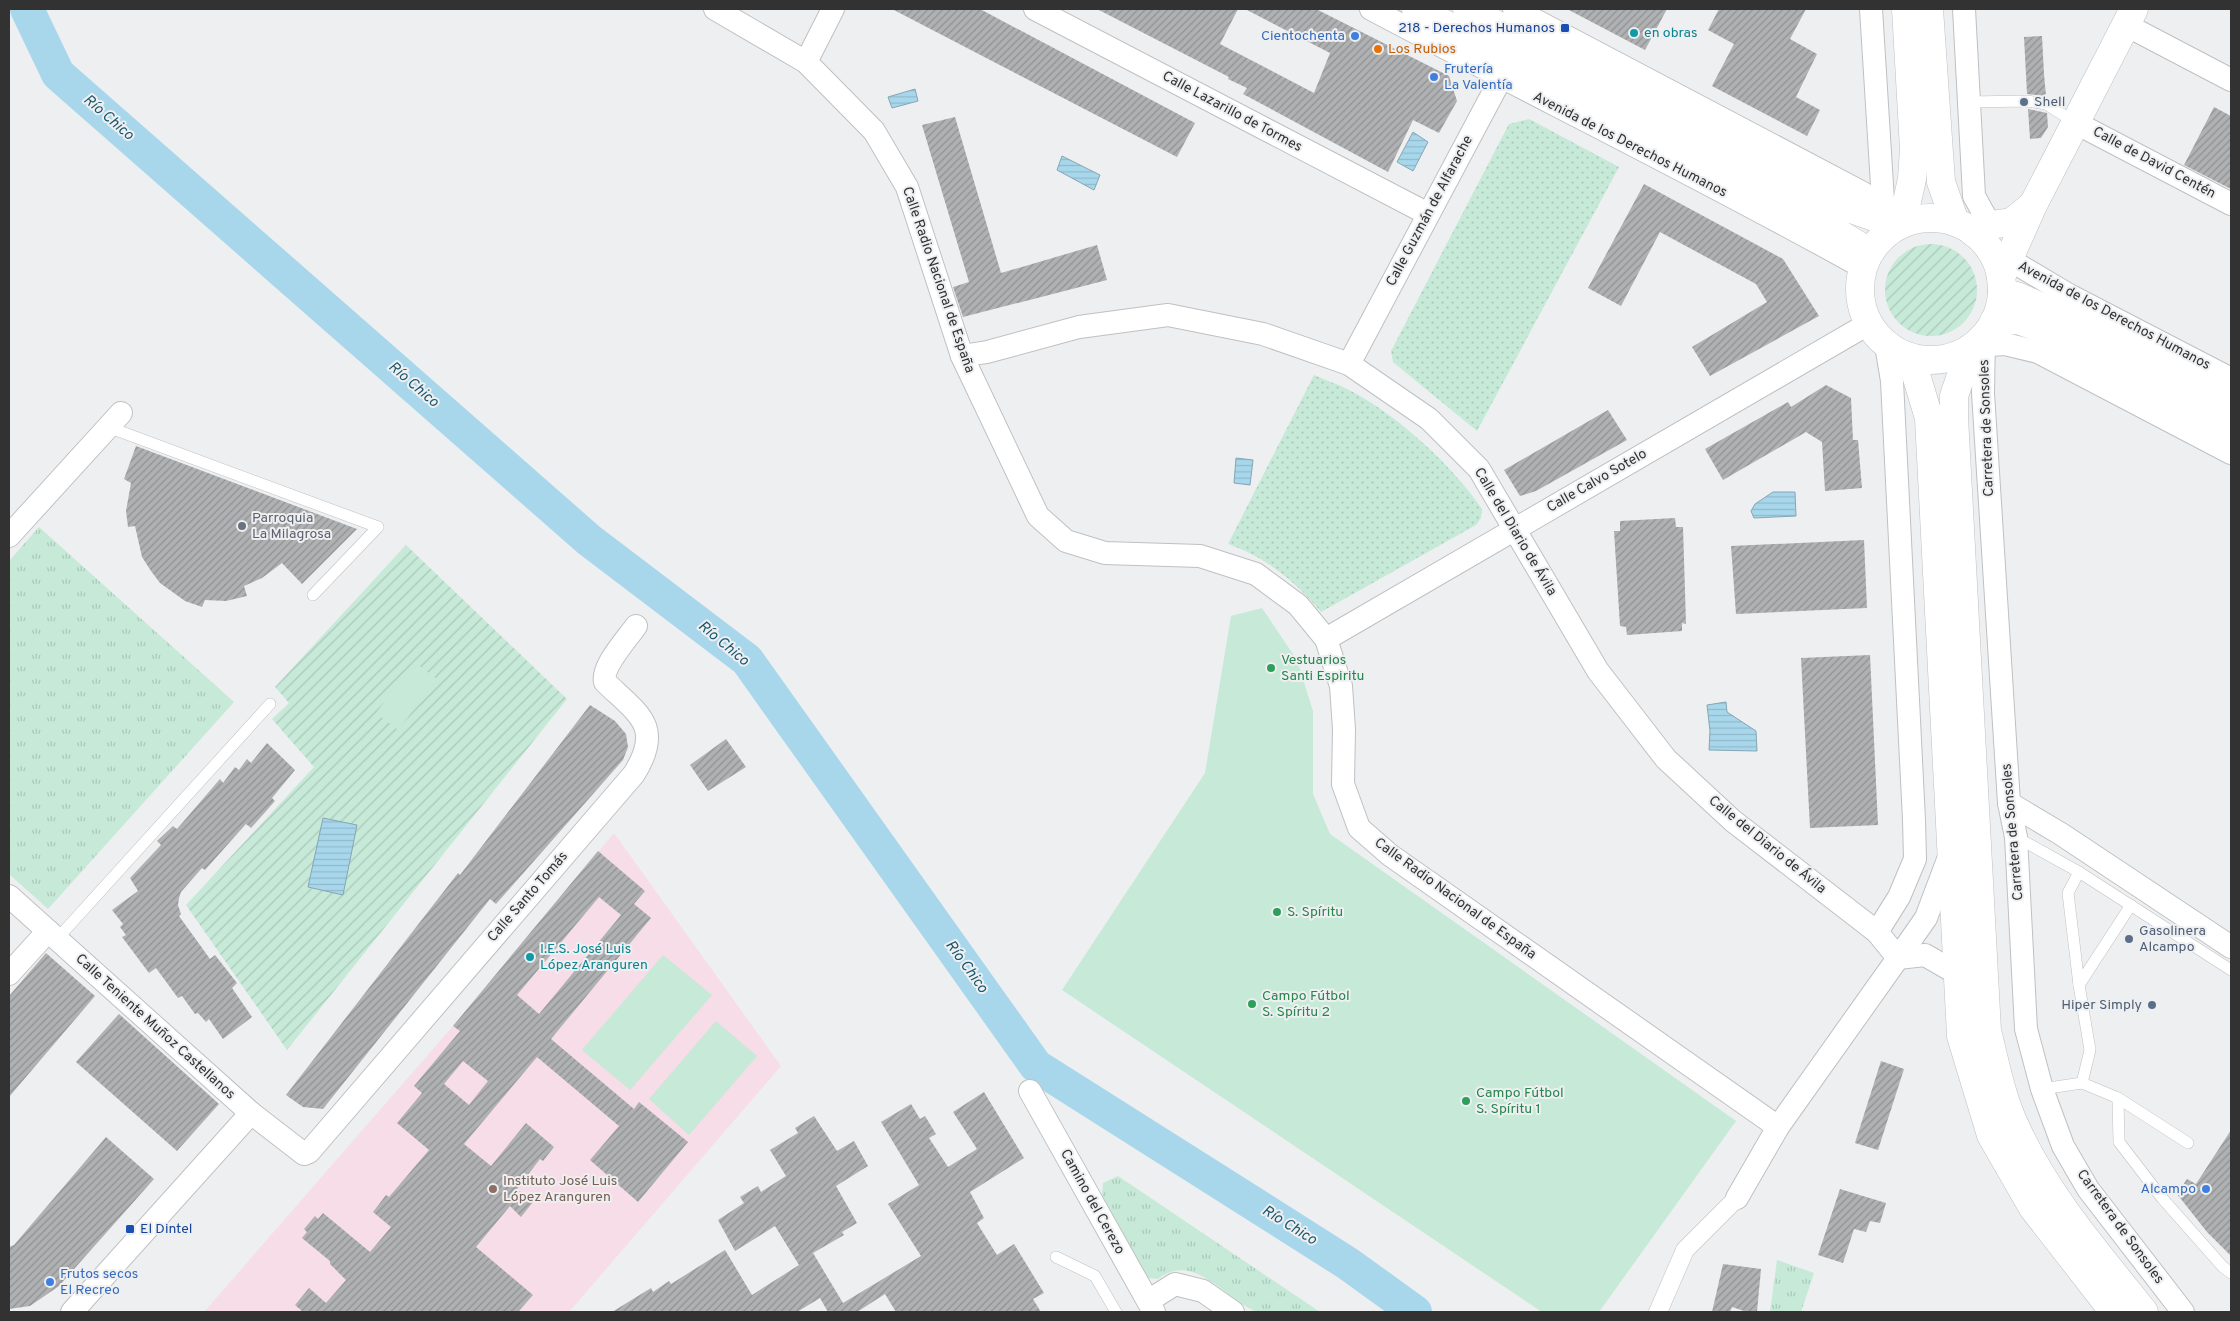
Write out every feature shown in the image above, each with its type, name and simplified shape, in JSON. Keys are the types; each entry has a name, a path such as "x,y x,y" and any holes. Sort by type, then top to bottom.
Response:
{"main road":[{"name":"Avenida de los Derechos Humanos","path":"1416,9 1519,35 1802,211 1885,232"},
{"name":"Avenida de los Derechos Humanos","path":"1467,9 1811,192 1855,200 1885,232"},
{"path":"1906,9 1914,149 1912,179 1859,286 1861,306 1868,324 1886,346 1912,358 1932,361 1953,357 1985,344 2018,320 2049,332 2231,427"},
{"path":"1929,9 1941,182 1970,226 1984,242 2002,272"},
{"path":"1985,344 2001,305 2002,272 2033,205 2130,17"},
{"path":"1885,232 1919,219 1937,218 1970,226 2012,222 2033,205"},
{"name":"Avenida de los Derechos Humanos","path":"2002,272 2019,297 2058,314 2231,402"},
{"name":"Carretera de Sonsoles","path":"1985,344 1954,396 1954,418 1987,1031 1998,1075 2014,1125 2054,1197 2144,1312"},
{"path":"1912,358 1929,418 1953,846 1961,1036 1991,1135 2033,1208 2114,1312"}],"street":[{"name":"Calle Radio Nacional de España","path":"715,9 806,62 874,131 907,187 962,356 1038,516 1066,541 1105,553 1200,556 1256,574 1298,606 1326,639 1341,686 1344,730 1343,784 1359,828 1390,855 1778,1127"},
{"path":"806,62 833,9"},
{"name":"Calle Lazarillo de Tormes","path":"1035,9 1428,214"},
{"name":"Avenida de los Derechos Humanos","path":"1371,9 1519,35"},
{"path":"1871,9 1885,232"},
{"path":"1964,9 1974,196 1970,226"},
{"path":"2130,17 2231,80"},
{"name":"Calle Guzmán de Alfarache","path":"1349,364 1519,35"},
{"name":"Calle de David Centén","path":"2076,123 2231,204"},
{"path":"1855,200 1881,167"},
{"name":"Avenida de los Derechos Humanos","path":"2002,272 2069,294 2231,379"},
{"name":"Calle del Diario de Ávila","path":"962,356 987,352 1079,327 1168,316 1263,334 1349,364 1429,419 1479,469 1598,671 1666,758 1733,821 1877,932 1898,958"},
{"name":"Calle Calvo Sotelo","path":"1326,639 1868,324"},
{"path":"1985,344 2038,352 2231,453"},
{"name":"Carretera de Sonsoles","path":"1985,344 1983,393 2009,803 2016,837 2026,1029 2042,1088 2063,1146 2088,1189 2183,1312"},
{"path":"1877,932 1899,897 1914,859 1914,820 1892,381 1886,346"},
{"path":"9,536 114,420"},
{"name":"Calle Santo Tomás","path":"304,1154 315,1145 621,789 643,760 648,736 643,719 605,682 603,676 636,626"},
{"path":"2009,803 2061,834 2231,947"},
{"path":"1658,1312 1685,1250 1737,1198 1778,1127 1926,918 1953,846"},
{"name":"Calle Teniente Muñoz Castellanos","path":"9,896 251,1113 304,1154"},
{"path":"9,974 52,935"},
{"path":"1898,958 1925,955 1958,974"},
{"name":"Camino del Cerezo","path":"1030,1091 1151,1307"},
{"path":"72,1312 251,1113"},
{"path":"1151,1307 1175,1284 1203,1292 1233,1312"}],"lane":[{"path":"1969,102 2037,102 2046,104 2076,123"},
{"path":"114,420 378,527 313,595"},
{"path":"52,935 270,704"},
{"path":"2016,837 2080,872 2231,970"},
{"path":"2080,872 2068,893 2079,985 2090,1050 2082,1083"},
{"path":"2079,985 2131,906"},
{"path":"2042,1088 2082,1083 2118,1098 2188,1143"},
{"path":"2118,1098 2119,1142 2162,1198 2223,1267 2231,1273"},
{"path":"1056,1257 1095,1276 1116,1312"}],"shaded area":[{"name":"Instituto José Luis López Aranguren","path":"614,833 781,1066 569,1312 204,1312 453,1026"}],"green space":[{"path":"1529,119 1619,167 1477,431 1393,362 1391,351 1509,124"},
{"path":"1931,244 1949,248 1963,258 1973,272 1977,290 1973,308 1963,322 1949,332 1931,336 1913,332 1899,322 1889,308 1885,290 1889,272 1899,258 1913,248"},
{"path":"1314,375 1367,400 1404,427 1439,458 1470,492 1482,509 1481,518 1476,525 1321,612 1291,581 1268,563 1228,544"},
{"path":"39,527 234,702 48,909 9,874 9,561"},
{"path":"406,545 567,699 287,1050 186,905 314,767 272,719 289,703 275,687"},
{"name":"S. Spíritu","path":"1262,608 1297,660 1313,711 1313,794 1330,834 1736,1121 1599,1312 1542,1312 1062,990 1205,773 1231,616"},
{"path":"414,662 437,679 398,730 376,713"},
{"path":"663,955 712,995 630,1090 582,1050"},
{"path":"716,1021 757,1056 689,1135 649,1099"},
{"path":"1118,1176 1320,1312 1276,1314 1255,1311 1196,1273 1184,1270 1171,1272 1158,1279 1148,1278 1141,1269 1102,1195 1103,1183"},
{"path":"1777,1260 1814,1273 1801,1312 1770,1312"}],"water":[{"path":"915,89 918,101 892,108 888,97"},
{"path":"1413,132 1428,142 1413,171 1397,162"},
{"path":"1062,156 1100,175 1094,190 1057,170"},
{"path":"1236,458 1253,460 1250,485 1234,483"},
{"path":"1773,492 1795,492 1796,516 1754,518 1751,511 1755,504"},
{"path":"1726,702 1727,712 1756,731 1757,751 1709,750 1710,731 1707,705"},
{"path":"323,818 357,825 343,895 308,887"}],"building":[{"path":"892,9 980,9 1195,123 1177,157"},
{"path":"1097,9 1238,9 1220,44 1314,93 1330,53 1245,9 1316,9 1449,76 1457,101 1439,133 1413,120 1388,172 1243,94 1247,88 1228,79 1229,77"},
{"name":"en obras","path":"1567,9 1667,9 1645,50"},
{"path":"1719,9 1806,9 1790,39 1817,54 1796,97 1820,110 1807,136 1712,86 1734,44 1708,30"},
{"path":"2042,36 2046,96 2027,94 2024,37"},
{"path":"2214,107 2231,116 2231,189 2184,165"},
{"path":"2028,109 2047,113 2048,127 2041,138 2030,139"},
{"path":"955,117 1001,273 1097,245 1107,280 963,317 953,287 969,282 922,125"},
{"path":"1644,184 1783,259 1819,316 1710,376 1692,347 1767,302 1756,284 1660,232 1621,306 1588,288"},
{"path":"1826,385 1851,398 1853,440 1858,440 1862,488 1825,491 1822,442 1806,432 1723,480 1705,449 1788,402 1791,407"},
{"path":"1608,410 1627,440 1536,491 1520,496 1504,470"},
{"name":"Parroquia La Milagrosa","path":"136,446 357,529 302,584 282,563 262,578 244,586 247,596 226,601 205,600 202,607 185,601 160,583 142,557 135,526 128,527 126,511 131,483 124,479"},
{"path":"1675,518 1676,527 1683,527 1686,624 1682,623 1682,631 1627,635 1626,627 1620,626 1614,531 1620,531 1620,521"},
{"path":"1864,540 1867,608 1736,614 1731,546"},
{"path":"1870,655 1878,825 1810,828 1801,658"},
{"path":"590,705 615,721 626,734 628,747 623,760 496,904 490,899 323,1109 303,1107 286,1095 458,873 460,875"},
{"path":"726,739 746,767 708,791 690,765"},
{"path":"267,743 295,770 272,798 275,801 251,828 246,824 205,870 202,868 181,892 179,898 178,905 181,914 179,916 210,959 215,955 237,983 232,988 252,1017 223,1039 209,1019 206,1022 198,1013 195,1014 182,996 178,998 156,968 149,973 122,937 126,935 120,927 123,924 112,910 138,891 130,878 161,845 157,841 173,826 177,829 220,779 223,783 235,767 239,770 247,759 251,763"},
{"path":"598,851 645,891 634,904 651,918 551,1039 634,1109 639,1102 688,1142 638,1202 590,1160 619,1126 537,1057 464,1144 491,1166 526,1123 554,1147 543,1161 540,1159 517,1189 533,1202 521,1217 510,1206 476,1247 533,1295 518,1312 303,1312 295,1305 309,1288 326,1303 346,1280 330,1264 330,1261 302,1238 307,1232 304,1229 315,1216 318,1219 323,1213 370,1252 391,1227 373,1212 386,1195 389,1197 429,1150 397,1123 422,1093 414,1086 460,1031 453,1026","holes":["599,897 621,915 539,1014 517,995","463,1061 488,1081 469,1105 444,1084"]},
{"path":"46,953 95,996 9,1097 9,996"},
{"path":"119,1014 219,1104 177,1151 76,1062"},
{"path":"1881,1061 1904,1069 1878,1150 1855,1143"},
{"path":"984,1092 1024,1158 970,1192 984,1218 977,1223 997,1255 1014,1244 1044,1293 1033,1299 1041,1312 896,1312 885,1294 857,1312 828,1312 820,1298 797,1312 612,1312 651,1288 653,1292 669,1281 671,1284 725,1250 752,1295 799,1265 775,1226 735,1251 718,1220 744,1203 740,1197 758,1186 761,1192 786,1176 770,1150 798,1133 795,1128 814,1116 837,1151 854,1141 868,1166 836,1186 857,1223 842,1232 844,1235 813,1253 843,1303 921,1256 888,1204 919,1185 881,1122 911,1104 920,1119 925,1116 936,1134 929,1138 948,1167 977,1149 953,1112"},
{"name":"Alcampo","path":"2231,1130 2231,1256 2207,1232 2177,1194 2187,1179 2196,1184"},
{"path":"106,1137 154,1179 59,1286 30,1306 9,1309 9,1247 14,1245"},
{"path":"1840,1189 1886,1203 1880,1223 1870,1221 1866,1232 1854,1229 1843,1263 1818,1255"},
{"path":"1723,1264 1761,1269 1757,1312 1747,1312 1732,1307 1730,1312 1712,1312"}],"waterway":[{"name":"Río Chico","path":"27,9 58,74 589,540 747,660 1036,1066 1347,1263 1415,1312"}],"place":[{"name":"218 - Derechos Humanos","path":"1565,28"},
{"name":"en obras","path":"1634,33"},
{"name":"Cientochenta","path":"1355,36"},
{"name":"Los Rubios","path":"1378,49"},
{"name":"Frutería La Valentía","path":"1434,77"},
{"name":"Shell","path":"2024,102"},
{"name":"Parroquia La Milagrosa","path":"242,526"},
{"name":"Vestuarios Santi Espiritu","path":"1271,668"},
{"name":"S. Spíritu","path":"1277,912"},
{"name":"Gasolinera Alcampo","path":"2129,939"},
{"name":"I.E.S. José Luis López Aranguren","path":"530,957"},
{"name":"Campo Fútbol S. Spíritu 2","path":"1252,1004"},
{"name":"Hiper Simply","path":"2152,1005"},
{"name":"Campo Fútbol S. Spíritu 1","path":"1466,1101"},
{"name":"Instituto José Luis López Aranguren","path":"493,1189"},
{"name":"Alcampo","path":"2206,1189"},
{"name":"El Dintel","path":"130,1229"},
{"name":"Frutos secos El Recreo","path":"50,1282"}]}
